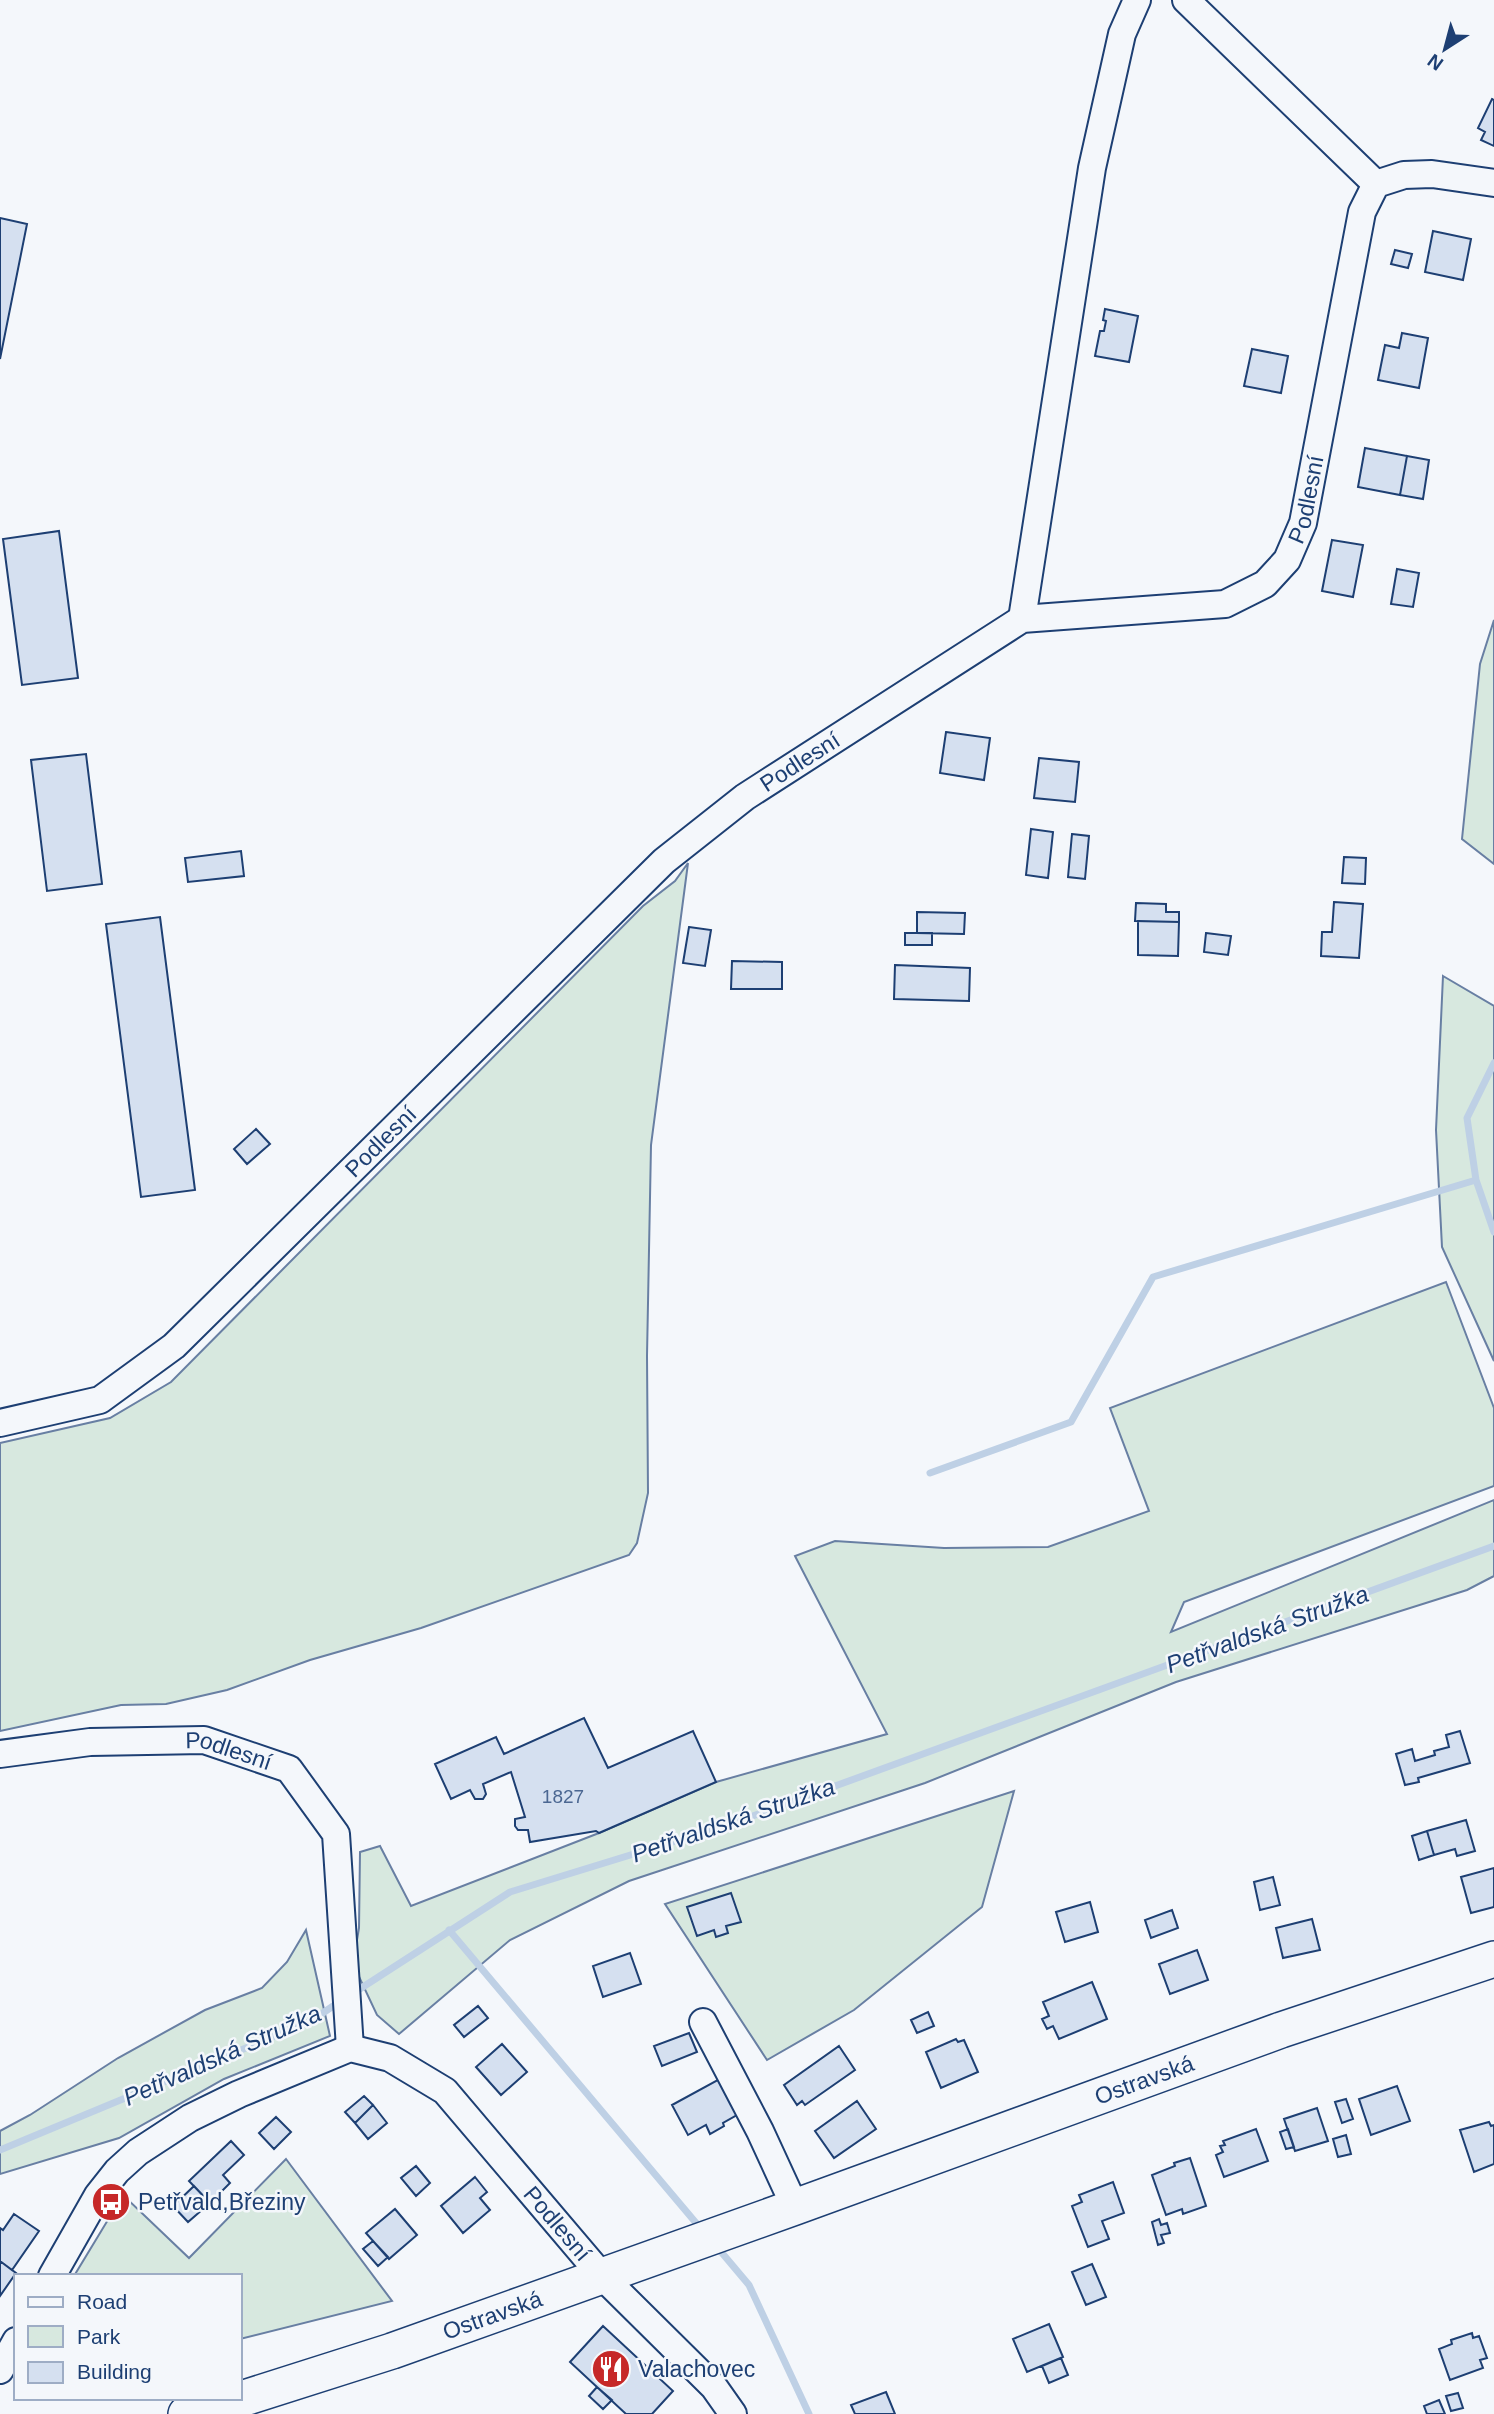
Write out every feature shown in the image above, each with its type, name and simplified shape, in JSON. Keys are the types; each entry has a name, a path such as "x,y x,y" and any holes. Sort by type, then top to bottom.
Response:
{"main road":[{"name":"Ostravská","path":"242,2399 392,2351 1281,2030 1494,1959"},
{"name":"Ostravská","path":"186,2414 238,2400"}],"street":[{"path":"1023,619 1092,168 1122,34 1137,0"},
{"path":"1185,0 1376,184 1404,175 1432,174 1494,183"},
{"name":"Podlesní","path":"0,1423 100,1400 174,1346 664,861 745,797 1023,619 1225,604 1265,584 1287,560 1303,523 1362,212 1376,184"},
{"name":"Podlesní","path":"0,1754 90,1742 204,1740 289,1769 335,1834 349,2049 390,2058 445,2091 602,2276 714,2387 733,2414"},
{"path":"703,2022 796,2207"},
{"path":"53,2274 98,2195 138,2151 190,2119 239,2094 349,2049"},
{"path":"0,2370 14,2345"}],"green space":[{"path":"1494,620 1494,864 1462,839 1480,664"},
{"path":"688,863 651,1145 647,1356 648,1493 637,1543 629,1555 421,1628 310,1660 227,1690 166,1704 121,1705 0,1731 0,1443 110,1418 171,1382 643,906 675,881"},
{"path":"1443,976 1494,1006 1494,1361 1442,1247 1436,1130"},
{"path":"1446,1282 1494,1408 1494,1486 1184,1602 1171,1632 1494,1500 1494,1576 1467,1590 1176,1682 925,1783 629,1881 510,1940 399,2034 377,2015 353,1964 359,1928 360,1852 380,1846 411,1906 599,1833 716,1782 887,1734 795,1556 835,1541 944,1548 1048,1547 1149,1511 1110,1408"},
{"path":"1014,1791 982,1907 854,2010 767,2060 665,1904"},
{"path":"306,1930 330,2036 224,2079 119,2138 0,2174 0,2131 30,2115 118,2058 205,2010 262,1988 287,1962"},
{"path":"286,2159 392,2301 242,2338 242,2274 75,2274 123,2195 189,2258"}],"building":[{"path":"1492,99 1494,146 1481,140 1485,132 1478,128"},
{"path":"0,218 27,224 0,359"},
{"path":"1433,231 1471,239 1463,280 1425,272"},
{"path":"1395,250 1412,254 1408,268 1391,264"},
{"path":"1105,309 1138,316 1129,362 1095,356 1100,331 1104,331"},
{"path":"1402,333 1428,338 1419,388 1378,380 1385,345 1399,348"},
{"path":"1252,349 1288,356 1281,393 1244,386"},
{"path":"1365,448 1407,456 1400,495 1358,487"},
{"path":"1407,456 1429,460 1423,499 1400,495"},
{"path":"59,531 78,678 22,685 3,539"},
{"path":"1332,540 1363,545 1353,597 1322,591"},
{"path":"1397,569 1419,573 1413,607 1391,604"},
{"path":"946,732 990,738 984,780 940,773"},
{"path":"86,754 102,884 47,891 31,760"},
{"path":"1039,758 1079,762 1075,802 1034,798"},
{"path":"1031,829 1053,832 1048,878 1026,875"},
{"path":"1072,834 1089,836 1085,879 1068,877"},
{"path":"241,851 244,876 188,882 185,858"},
{"path":"1344,857 1366,858 1365,884 1342,883"},
{"path":"1334,902 1363,904 1359,958 1321,956 1322,932 1332,932"},
{"path":"1136,903 1166,904 1166,912 1179,912 1179,922 1135,921"},
{"path":"917,912 965,913 964,934 917,933"},
{"path":"160,917 195,1190 141,1197 106,924"},
{"path":"1138,921 1179,922 1178,956 1138,955"},
{"path":"689,927 711,930 705,966 683,963"},
{"path":"905,933 932,933 932,945 905,945"},
{"path":"1206,933 1231,936 1228,955 1204,952"},
{"path":"732,961 782,962 782,989 731,989"},
{"path":"895,965 970,968 969,1001 894,999"},
{"path":"256,1129 270,1144 247,1164 234,1149"},
{"path":"584,1718 608,1768 693,1731 716,1782 599,1833 596,1831 530,1842 528,1830 518,1830 515,1826 515,1819 525,1817 511,1772 483,1784 486,1794 483,1799 475,1799 470,1790 451,1799 435,1764 496,1737 504,1754"},
{"path":"1460,1731 1470,1763 1418,1778 1419,1782 1405,1785 1396,1754 1412,1749 1415,1761 1435,1755 1434,1751 1449,1747 1446,1735"},
{"path":"1466,1820 1475,1851 1457,1856 1455,1849 1434,1855 1427,1831"},
{"path":"1427,1831 1434,1855 1419,1860 1412,1836"},
{"path":"1494,1868 1494,1907 1471,1913 1461,1877"},
{"path":"1273,1877 1280,1905 1260,1910 1254,1882"},
{"path":"731,1893 741,1922 726,1926 728,1933 716,1937 714,1930 697,1936 687,1907"},
{"path":"1090,1902 1098,1932 1065,1942 1056,1912"},
{"path":"1172,1910 1178,1928 1151,1938 1145,1920"},
{"path":"1312,1919 1320,1950 1283,1958 1276,1928"},
{"path":"1197,1950 1208,1980 1170,1994 1159,1964"},
{"path":"630,1953 641,1984 603,1997 593,1966"},
{"path":"1092,1982 1107,2019 1059,2039 1053,2026 1047,2029 1042,2019 1049,2016 1043,2002"},
{"path":"478,2006 488,2018 464,2037 454,2025"},
{"path":"928,2012 934,2026 917,2033 911,2020"},
{"path":"689,2033 697,2052 662,2066 654,2046"},
{"path":"956,2039 958,2042 964,2040 978,2072 941,2088 926,2052"},
{"path":"502,2044 527,2072 501,2095 476,2067"},
{"path":"839,2046 855,2070 805,2105 802,2101 797,2105 784,2085"},
{"path":"725,2076 744,2111 710,2134 706,2125 688,2135 672,2105"},
{"path":"1397,2086 1410,2121 1371,2135 1359,2099"},
{"path":"364,2096 373,2105 355,2123 345,2112"},
{"path":"1346,2099 1353,2119 1342,2123 1335,2102"},
{"path":"857,2101 876,2129 834,2158 815,2131"},
{"path":"373,2105 387,2123 368,2139 355,2123"},
{"path":"1317,2108 1328,2141 1295,2151 1284,2119"},
{"path":"276,2117 291,2132 274,2149 259,2133"},
{"path":"1489,2122 1491,2126 1494,2125 1494,2164 1474,2172 1460,2130"},
{"path":"1256,2129 1268,2161 1224,2177 1216,2155 1223,2152 1220,2146 1225,2145 1223,2141"},
{"path":"1288,2129 1294,2147 1286,2149 1280,2132"},
{"path":"1346,2135 1351,2154 1338,2157 1333,2139"},
{"path":"231,2141 244,2155 223,2175 230,2183 210,2203 189,2181"},
{"path":"1190,2158 1206,2206 1183,2214 1182,2209 1166,2215 1152,2175"},
{"path":"416,2166 430,2183 416,2196 401,2178"},
{"path":"475,2177 487,2192 480,2198 490,2210 463,2233 441,2206"},
{"path":"1113,2182 1124,2213 1102,2221 1109,2239 1088,2247 1072,2206 1082,2202 1079,2195"},
{"path":"194,2186 210,2203 188,2222 173,2206"},
{"path":"395,2209 417,2235 389,2259 366,2233"},
{"path":"14,2214 39,2231 12,2270 0,2261 0,2228 3,2230"},
{"path":"1159,2219 1161,2225 1167,2223 1170,2233 1161,2235 1164,2243 1158,2245 1152,2222"},
{"path":"373,2241 388,2257 378,2266 363,2249"},
{"path":"0,2261 16,2273 0,2296"},
{"path":"1092,2264 1106,2297 1086,2305 1072,2272"},
{"path":"1049,2324 1063,2357 1027,2372 1013,2339"},
{"path":"603,2326 673,2391 652,2414 626,2414 570,2362"},
{"path":"1472,2333 1473,2338 1479,2336 1487,2358 1480,2360 1483,2368 1450,2380 1439,2349 1452,2344 1451,2340"},
{"path":"1061,2358 1068,2375 1049,2383 1042,2366"},
{"path":"597,2387 612,2400 603,2409 589,2396"},
{"path":"886,2392 895,2414 855,2414 851,2405"},
{"path":"1458,2393 1463,2408 1451,2411 1446,2396"},
{"path":"1439,2400 1445,2414 1427,2414 1424,2406"}],"waterway":[{"path":"1494,1063 1467,1118 1476,1180 1494,1232"},
{"path":"930,1473 1071,1422 1153,1277 1476,1180"},
{"name":"Petřvaldská Stružka","path":"352,1994 510,1892 728,1825 1494,1546"},
{"path":"449,1930 702,2230"},
{"name":"Petřvaldská Stružka","path":"0,2150 311,2021 342,2000"},
{"path":"717,2247 749,2285 809,2414"}],"place":[{"name":"Petřvald,Březiny","path":"111,2202"},
{"name":"Valachovec","path":"611,2369"}]}
